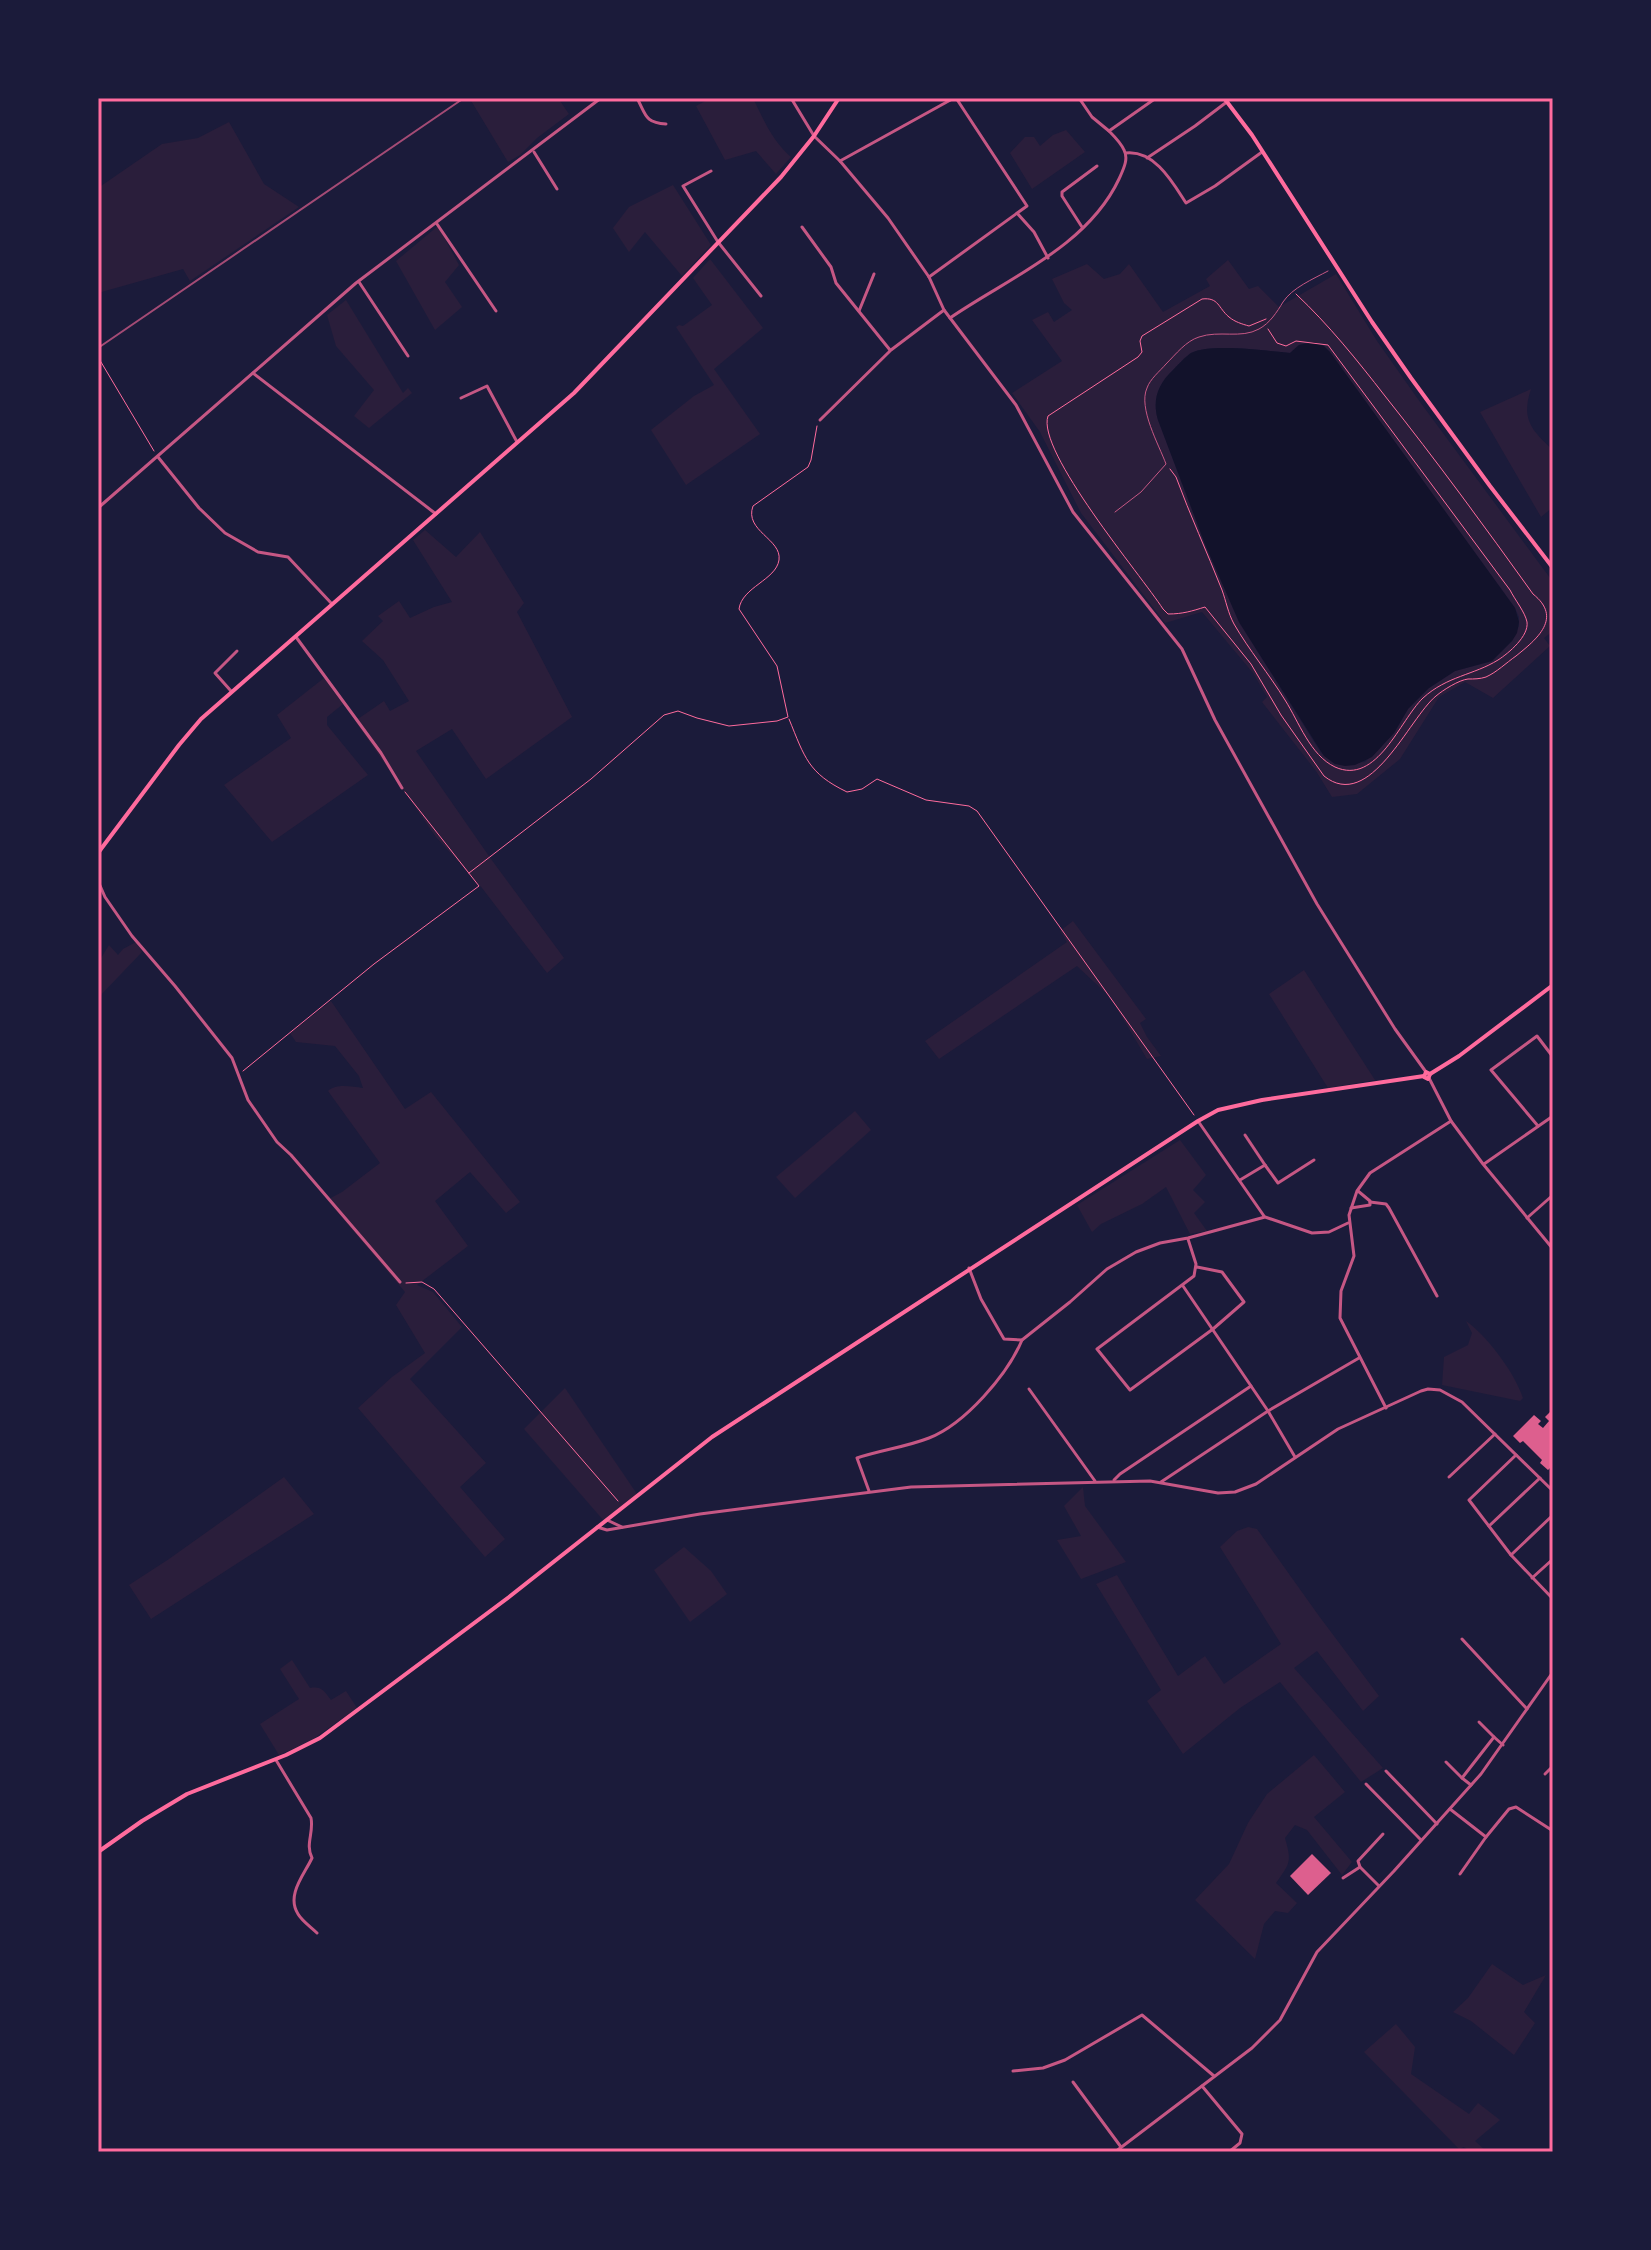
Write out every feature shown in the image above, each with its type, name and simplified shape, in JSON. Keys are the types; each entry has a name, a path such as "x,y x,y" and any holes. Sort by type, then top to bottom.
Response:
{"main road":[{"path":"98,853 188,732 574,393 781,177 839,98"},
{"path":"1226,100 1372,322 1553,568"},
{"path":"98,1852 187,1794 276,1760 320,1738 509,1597 712,1437 1198,1121 1218,1110 1262,1100 1436,1072 1553,985"}],"street":[{"path":"98,508 359,281 601,98"},
{"path":"637,98 648,120 666,124"},
{"path":"791,98 814,136 840,161 888,218 929,277 944,310 1016,405 1073,512 1182,649 1215,720 1317,904 1427,1075 1451,1121 1553,1249"},
{"path":"840,161 955,98 1027,206 929,277"},
{"path":"950,318 1048,258 1111,195 1125,167 1126,153 1109,131 1092,117 1079,98"},
{"path":"1109,131 1156,98"},
{"path":"1147,158 1184,134 1226,100"},
{"path":"533,151 557,189"},
{"path":"1126,153 1147,158 1166,172 1186,203 1263,152"},
{"path":"1082,227 1062,192 1097,166"},
{"path":"711,171 683,186 718,242 761,296"},
{"path":"1017,213 1034,232 1048,258"},
{"path":"437,223 496,311"},
{"path":"802,227 831,267 836,283 891,350"},
{"path":"859,311 874,274"},
{"path":"359,281 408,356"},
{"path":"820,420 891,350 944,310"},
{"path":"253,373 435,515"},
{"path":"461,398 487,386 518,443"},
{"path":"158,457 199,508 225,533 258,552 288,557 332,604"},
{"path":"295,636 381,753 402,788"},
{"path":"232,692 215,673 237,651"},
{"path":"98,881 105,897 132,936 232,1058 248,1100 277,1142 400,1282"},
{"path":"1538,1126 1491,1070 1537,1036 1553,1057"},
{"path":"1483,1164 1553,1116"},
{"path":"1198,1121 1265,1217"},
{"path":"1386,1408 1340,1318 1341,1291 1354,1256 1348,1223 1351,1208 1357,1191 1370,1173 1451,1121"},
{"path":"1245,1135 1278,1183 1314,1160"},
{"path":"1240,1180 1265,1165"},
{"path":"1357,1191 1370,1202 1386,1204 1437,1296"},
{"path":"1527,1218 1553,1195"},
{"path":"1351,1208 1365,1207 1370,1202"},
{"path":"869,1492 857,1458 928,1439 947,1429 990,1389 1009,1365 1022,1340 1117,1262 1160,1243 1265,1217 1312,1233 1329,1232 1348,1223"},
{"path":"1188,1238 1197,1267 1194,1276 1097,1349 1130,1390 1213,1329 1244,1302 1222,1272 1197,1267"},
{"path":"969,1268 981,1299 1004,1339 1022,1340"},
{"path":"1183,1285 1268,1411 1295,1457"},
{"path":"1161,1482 1268,1411 1359,1358"},
{"path":"1114,1480 1251,1386"},
{"path":"1029,1389 1095,1481"},
{"path":"597,1527 604,1531 700,1514 911,1487 1114,1480 1161,1482 1218,1493 1235,1492 1256,1484 1338,1429 1428,1389 1440,1390 1462,1402 1553,1491"},
{"path":"1449,1477 1495,1434"},
{"path":"1516,1455 1469,1500 1511,1555 1553,1599"},
{"path":"1489,1526 1540,1478"},
{"path":"1511,1555 1553,1515"},
{"path":"607,1519 622,1527"},
{"path":"1532,1578 1553,1559"},
{"path":"1462,1639 1527,1709"},
{"path":"1115,2152 1252,2048 1280,2020 1317,1952 1471,1785 1503,1745 1553,1672"},
{"path":"1479,1722 1503,1745"},
{"path":"1462,1778 1494,1737"},
{"path":"276,1760 313,1825 308,1846 312,1858 293,1901 297,1913 317,1933"},
{"path":"1446,1762 1471,1785"},
{"path":"1545,1774 1553,1766"},
{"path":"1386,1771 1437,1824"},
{"path":"1366,1784 1421,1840"},
{"path":"1460,1874 1509,1809 1516,1807 1553,1831"},
{"path":"1450,1809 1486,1837"},
{"path":"1379,1886 1358,1861 1383,1834"},
{"path":"1343,1878 1360,1867"},
{"path":"1013,2071 1043,2068 1065,2060 1142,2015 1214,2076"},
{"path":"1073,2082 1121,2147"},
{"path":"1202,2086 1242,2134 1240,2143 1229,2152"}],"lane":[{"path":"1115,512 1141,492 1166,464 1148,417 1146,388 1184,346 1199,337 1255,332 1278,313 1283,302 1294,292 1328,271"}],"path":[{"path":"1272,317 1249,326 1227,316 1217,301 1202,299 1142,336 1142,352 1138,357 1048,416 1045,427 1091,514 1163,609 1168,614 1187,614 1205,607 1251,664 1281,715 1324,776 1333,783 1343,785 1370,774 1394,751 1435,697 1465,679 1484,678 1529,645 1545,630 1547,614 1539,599 1357,358 1294,292"},
{"path":"1166,464 1176,477 1233,623 1321,758 1338,768 1358,769 1374,761 1395,738 1412,709 1431,691 1498,660 1516,644 1527,628 1526,619 1510,590 1328,345 1296,341 1286,346 1277,343 1266,325"},
{"path":"98,357 158,457"},
{"path":"820,420 808,467 753,506 752,521 779,554 779,559 776,568 742,598 739,609 777,666 788,717 800,749 816,773 847,792 862,789 877,779 926,800 969,806 977,811 1198,1121"},
{"path":"469,873 591,779 664,715 678,711 729,726 788,717"},
{"path":"238,1075 374,964 479,886 402,788"},
{"path":"400,1282 422,1282 434,1289 623,1507"}],"shaded area":[{"path":"558,98 569,114 508,162 470,99"},
{"path":"711,98 753,98 774,137 791,157 776,174 756,151 725,160 696,106"},
{"path":"229,122 264,184 299,207 190,281 183,269 98,293 98,188 162,144 198,138"},
{"path":"1066,130 1085,152 1032,189 1010,153 1025,137 1034,137 1040,146 1053,135"},
{"path":"673,185 711,245 682,276 645,232 629,252 613,228 629,207"},
{"path":"438,226 459,265 445,282 462,307 435,330 396,261"},
{"path":"710,259 763,328 714,369 760,434 686,485 651,430 694,396 714,385 676,327 683,326 712,305 693,278"},
{"path":"1228,260 1249,289 1258,286 1279,307 1336,274 1377,341 1553,582 1553,631 1544,638 1550,646 1493,698 1465,682 1439,697 1400,759 1357,794 1332,797 1316,771 1262,702 1267,697 1253,673 1202,612 1165,623 1081,513 1040,432 1012,393 1062,361 1032,320 1048,312 1054,322 1072,310 1064,303 1052,279 1087,264 1104,279 1120,274 1129,264 1163,312 1210,286 1206,279","holes":["1308,342 1321,344 1519,617 1519,626 1512,641 1492,661 1455,671 1429,688 1408,709 1394,733 1365,762 1335,764 1321,753 1239,622 1205,544 1156,413 1160,387 1191,353 1212,348 1290,353"]},
{"path":"346,300 403,393 408,388 412,393 369,428 354,416 374,390 336,346 327,315"},
{"path":"1314,342 1330,352 1515,608 1519,622 1512,641 1492,661 1455,671 1429,688 1408,709 1394,733 1372,757 1345,766 1335,764 1324,756 1239,622 1205,544 1158,420 1156,406 1163,381 1191,353 1225,348 1290,353 1299,345"},
{"path":"1531,389 1527,408 1530,423 1553,450 1553,507 1541,517 1480,412"},
{"path":"425,530 456,557 480,532 524,603 517,612 572,717 486,779 452,729 416,751 564,958 547,973 482,888 436,837 355,721 384,701 390,711 409,701 383,660 362,641 383,621 378,616 399,601 410,618 452,602 413,540"},
{"path":"324,678 343,704 327,717 327,725 368,775 272,842 224,785 291,738 277,715"},
{"path":"1073,921 1146,1019 1140,1023 1161,1056 1147,1059 1110,997 1077,966 939,1059 925,1041 1067,942 1060,931"},
{"path":"136,942 142,952 98,998 98,963 109,945 118,955"},
{"path":"1304,970 1375,1080 1328,1088 1269,994"},
{"path":"331,1001 405,1109 431,1092 520,1202 506,1213 470,1172 435,1201 468,1246 417,1285 433,1292 462,1327 410,1379 486,1463 460,1487 505,1539 485,1557 358,1408 425,1353 396,1305 405,1292 327,1200 380,1163 328,1091 340,1086 363,1088 359,1076 335,1046 296,1042 290,1033"},
{"path":"855,1111 871,1130 795,1198 776,1177"},
{"path":"1180,1140 1206,1175 1193,1190 1205,1202 1194,1213 1207,1231 1190,1234 1166,1187 1092,1232 1077,1205"},
{"path":"1466,1321 1483,1336 1507,1367 1523,1398 1520,1401 1442,1385 1444,1357 1468,1345 1472,1333"},
{"path":"565,1388 637,1494 604,1521 524,1429"},
{"path":"284,1477 314,1514 151,1619 129,1585"},
{"path":"1083,1487 1085,1506 1126,1562 1081,1579 1057,1540 1081,1536 1064,1506"},
{"path":"1248,1527 1257,1529 1379,1696 1363,1711 1317,1651 1294,1668 1383,1768 1361,1782 1280,1682 1240,1708 1183,1754 1147,1701 1161,1690 1096,1584 1117,1575 1178,1676 1205,1656 1224,1684 1281,1644 1220,1547 1237,1531"},
{"path":"684,1547 711,1571 727,1594 690,1622 654,1570"},
{"path":"292,1660 310,1688 320,1689 331,1700 346,1691 357,1708 309,1742 279,1755 260,1724 299,1699 280,1669"},
{"path":"1314,1755 1345,1792 1314,1817 1352,1862 1342,1875 1307,1830 1295,1825 1285,1838 1288,1862 1276,1883 1297,1903 1288,1913 1275,1911 1264,1924 1255,1959 1195,1900 1229,1864 1248,1823 1267,1794"},
{"path":"1492,1964 1523,1985 1546,1975 1524,2012 1535,2023 1514,2055 1471,2021 1453,2012 1468,1998"},
{"path":"1396,2024 1415,2047 1411,2074 1469,2114 1478,2103 1500,2120 1475,2141 1487,2152 1470,2152 1464,2147 1459,2149 1364,2052"}],"building":[{"path":"1553,1409 1553,1465 1548,1470 1523,1441 1520,1443 1513,1436 1534,1415 1543,1428 1549,1421 1545,1417"},
{"path":"1312,1854 1331,1873 1308,1895 1290,1876"}],"railway":[{"path":"98,348 464,98"}]}
